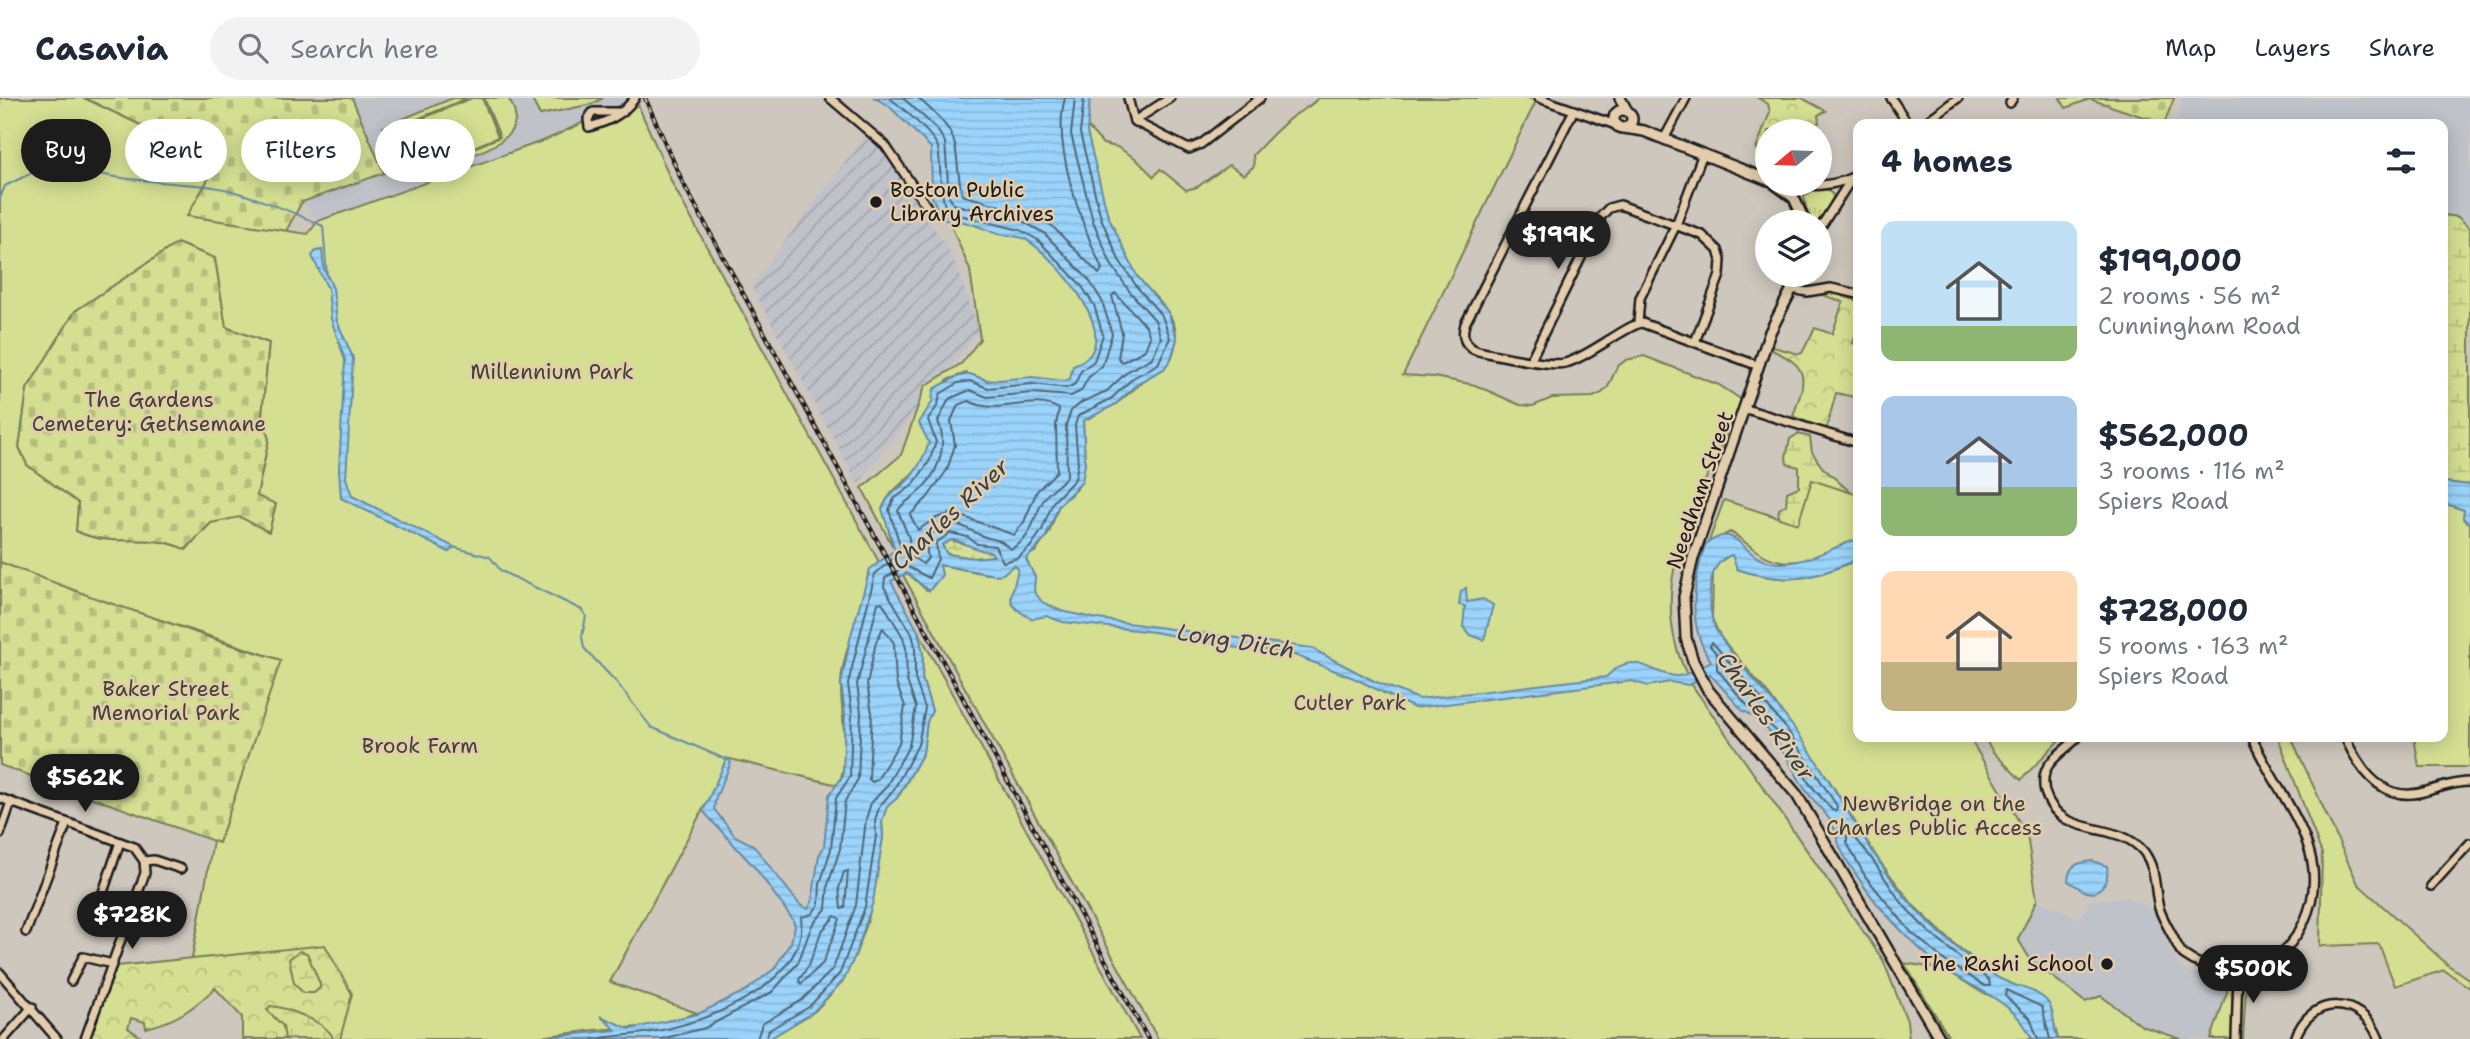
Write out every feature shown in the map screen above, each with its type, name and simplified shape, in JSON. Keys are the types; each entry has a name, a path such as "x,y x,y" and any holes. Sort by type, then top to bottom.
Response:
{"main road":[{"path":"1619,98 1622,119 1702,156 1755,175"},
{"name":"Needham Street","path":"1792,289 1773,325 1686,585 1685,628 1694,664 1704,685 1794,789 1940,1039"}],"street":[{"path":"623,112 635,98"},
{"path":"830,98 885,145 927,207"},
{"path":"1128,98 1134,121 1178,146 1192,149 1260,98"},
{"path":"1134,121 1170,98"},
{"path":"1539,98 1603,119 1622,119"},
{"path":"1664,139 1686,98"},
{"path":"1891,98 1905,119"},
{"path":"1930,119 1958,98"},
{"path":"1574,110 1464,327 1464,339 1471,349 1566,363 1638,323 1759,366"},
{"path":"1638,323 1640,298 1676,225 1702,156"},
{"path":"1832,182 1853,177"},
{"path":"1832,211 1853,180"},
{"path":"1531,359 1535,345 1606,210 1616,205 1628,206 1709,239 1721,260 1719,279 1695,342"},
{"path":"1792,289 1807,292 1831,288 1853,293"},
{"path":"1746,409 1853,441"},
{"path":"2072,742 2050,762 2044,774 2045,789 2053,807 2075,826 2114,832 2137,845 2152,867 2161,912 2180,951 2212,967 2238,971 2265,964 2289,946 2306,917 2314,884 2313,861 2306,835 2269,773 2254,742"},
{"path":"2348,742 2364,773 2389,790 2421,793 2451,782 2470,782"},
{"path":"0,798 134,847 144,861 145,873 85,1039"},
{"path":"0,834 11,802"},
{"path":"26,932 67,822"},
{"path":"94,916 120,842"},
{"path":"2431,886 2470,843"},
{"path":"144,861 154,860 181,869"},
{"path":"129,918 154,927 167,926"},
{"path":"71,981 83,957 113,964"},
{"path":"2235,1039 2238,971"},
{"path":"0,973 57,1039"},
{"path":"2295,1039 2308,1018 2323,1008 2339,1005 2362,1013 2379,1039"},
{"path":"4,1039 32,1007"}],"shaded area":[{"path":"352,98 631,98 627,104 548,139 475,165 475,119 375,119 375,152"},
{"path":"2182,98 2470,98 2470,228 2458,217 2448,216 2448,119 2177,119"},
{"path":"867,133 884,151 953,257 979,330 858,484 751,286"},
{"path":"375,176 375,182 427,182 318,221 302,202"},
{"name":"The Rashi School","path":"2127,898 2153,909 2180,969 2230,983 2211,1039 2181,1039 2142,1026 2101,996 2085,1002 2030,959 2018,939 2037,900 2079,918 2090,900"}],"green space":[{"path":"0,98 84,98 128,119 125,119 125,182 207,182 187,216 308,234 318,221 427,182 475,182 475,165 548,139 635,98 673,185 879,562 868,573 843,669 841,695 845,748 838,785 730,759 610,982 697,1013 654,1026 523,1039 340,1039 352,994 325,945 192,959 213,841 219,843 281,660 95,598 0,562","holes":["177,243 215,258 226,327 269,343 262,417 269,439 257,496 276,504 269,532 240,517 211,523 186,550 159,542 104,539 76,531 78,503 27,465 19,447 27,389 75,311"]},
{"path":"84,98 352,98 361,119 241,119 241,182 359,182 302,202 286,231 186,216 206,182 227,182 227,119 128,119"},
{"path":"453,98 467,98 418,119 402,119"},
{"path":"472,98 482,98 498,137 475,147 475,119 421,119"},
{"path":"484,98 508,98 514,111 515,122 503,140 475,154 475,148 500,137"},
{"path":"531,98 603,98 592,104 540,115"},
{"name":"Cutler Park","path":"1318,98 1528,98 1536,101 1403,375 1434,377 1475,385 1520,405 1533,406 1552,398 1593,397 1602,393 1608,387 1617,367 1626,360 1644,356 1719,385 1742,400 1694,505 1681,541 1673,577 1671,613 1677,650 1694,688 1883,960 1907,1021 1909,1039 1158,1039 903,575 908,573 926,590 931,589 940,565 987,574 1010,567 1036,551 1049,533 1059,505 1077,489 1085,464 1083,421 1116,404 1171,359 1176,340 1172,320 1137,276 1119,244 1097,182 1086,125 1103,144 1117,147 1135,158 1154,177 1160,169 1186,190 1197,187 1229,165 1244,175 1254,166 1253,155 1261,146"},
{"path":"1758,98 1802,98 1826,111 1818,115 1818,119 1767,119 1770,112 1768,104"},
{"path":"2060,98 2174,98 2166,119 2149,119 2090,99 2066,108"},
{"path":"361,119 375,152 375,176 361,181"},
{"path":"936,190 1018,230 1088,291 1098,346 1071,379 1065,381 1018,390 966,373 947,380 933,433 921,463 891,494 883,507 893,547 862,488 901,455 925,386 962,363 980,339 970,270"},
{"path":"1834,196 1826,210 1807,210 1804,197"},
{"path":"2448,216 2458,217 2470,228 2470,485 2448,483"},
{"name":"The Gardens Cemetery: Gethsemane","path":"177,243 215,258 226,327 269,343 262,417 269,439 257,495 276,504 269,532 211,523 185,550 159,542 104,539 76,531 78,503 27,465 19,447 27,389 75,311"},
{"path":"1833,293 1853,299 1853,397 1836,393 1826,430 1793,416 1801,393 1802,376 1794,362 1772,350 1773,347 1799,354 1815,328 1832,334 1843,302 1820,294"},
{"path":"1798,434 1810,437 1812,452 1822,467 1853,494 1853,499 1803,535 1763,514 1768,513 1778,518 1779,509 1786,505 1787,492 1799,487 1799,467 1787,464 1790,439"},
{"path":"1812,480 1853,493 1853,542 1823,555 1786,562 1762,554 1730,532 1708,544 1724,500 1798,524"},
{"path":"2448,505 2464,510 2463,519 2470,524 2470,767 2419,767 2415,742 2448,742"},
{"path":"951,540 991,552 994,556 974,558 947,554 942,545"},
{"name":"NewBridge on the Charles Public Access","path":"1732,554 1737,569 1769,577 1798,578 1827,572 1853,561 1853,742 1972,742 2027,835 2037,900 2018,939 2030,959 2085,1002 2101,996 2142,1026 2181,1039 2058,1039 2049,1004 2040,996 1998,978 1953,943 1913,905 1878,859 1829,780 1770,696 1721,638 1712,619 1715,565"},
{"name":"Baker Street Memorial Park","path":"0,562 222,642 282,660 219,843 0,765"},
{"path":"918,631 1140,1039 769,1039 815,1011 831,994 855,956 868,921 886,807 900,794 923,753 927,721 932,711 922,678 923,653"},
{"path":"1987,742 2057,742 2021,780 1993,752"},
{"path":"2280,742 2293,742 2358,884 2448,965 2470,980 2470,988 2444,970 2395,986 2379,944 2320,946 2322,854"},
{"path":"205,887 301,898 370,1024 340,1039 242,1039 242,1017 215,988 191,1008 166,1022 146,1028 145,1022 131,1018 128,1028 144,1039 89,1039 117,966 192,958"},
{"path":"300,951 307,953 320,984 320,988 314,993 303,993 294,983 289,959"},
{"path":"1904,963 1946,970 1981,992 1997,998 2024,1022 2032,1039 1950,1039"},
{"path":"2230,983 2246,987 2243,1039 2211,1039"},
{"path":"270,1006 286,1009 316,1022 330,1033 333,1039 285,1039 283,1026 267,1010"}],"water":[{"path":"875,98 1090,98 1087,132 1108,216 1137,276 1168,312 1177,339 1171,359 1164,369 1138,383 1116,404 1083,421 1085,464 1082,482 1059,505 1045,539 1026,559 1035,577 1034,591 1042,602 1061,611 1098,619 1311,648 1374,681 1419,699 1606,677 1617,668 1635,663 1667,675 1685,674 1711,661 1698,634 1694,604 1705,545 1716,538 1732,537 1758,558 1778,563 1801,561 1853,541 1853,561 1827,572 1799,578 1754,574 1737,569 1732,555 1723,559 1717,566 1710,586 1710,609 1715,628 1807,746 1879,861 1912,905 1952,944 1986,970 2039,994 2051,1008 2058,1039 2032,1039 2015,1014 2003,1004 1939,965 1901,930 1875,901 1851,867 1841,850 1830,820 1804,788 1777,741 1761,723 1742,710 1710,674 1689,685 1670,682 1648,686 1632,681 1414,708 1356,679 1284,651 1243,649 1154,632 1063,622 1046,616 1032,619 1012,603 1018,569 1014,565 1003,574 995,575 940,565 942,575 929,591 907,573 891,581 918,631 923,653 922,678 932,711 927,722 923,753 897,798 887,807 882,821 883,837 873,902 844,980 812,1013 769,1039 531,1039 616,1030 600,1016 630,1029 698,1014 747,990 774,969 791,942 795,926 793,920 756,869 703,811 727,758 731,763 716,797 714,809 735,836 753,845 800,905 808,909 812,902 819,855 824,847 829,795 843,776 845,713 841,684 851,635 870,569 895,550 882,509 890,496 914,472 925,453 929,443 919,423 932,402 934,389 956,377 970,374 988,381 1032,377 1065,381 1070,379 1073,366 1090,355 1095,340 1092,321 1083,301 1069,281 1038,248 1025,239 941,218 932,196 931,148 889,106","holes":["952,540 991,552 994,556 974,558 947,554 942,545"]},
{"path":"322,250 324,269 333,288 337,321 353,358 346,478 352,496 454,547 449,552 341,498 339,469 345,360 331,319 328,289 312,256 316,251"},
{"path":"2448,483 2470,485 2470,524 2463,518 2464,510 2448,505"},
{"path":"1466,588 1467,602 1483,599 1493,605 1484,640 1470,635 1463,627 1465,606 1459,605 1461,591"},
{"path":"2092,861 2107,866 2105,882 2094,893 2086,892 2068,881 2075,866"}],"waterway":[{"path":"0,198 5,186 58,160 113,177 219,188 265,202 323,226 327,276"},
{"path":"453,547 490,557 501,571 582,610 586,616 582,637 584,648 618,684 651,727 727,760"}],"railway":[{"path":"645,98 683,183 1148,1039"}],"place":[{"name":"Boston Public Library Archives","path":"876,202"},
{"name":"The Rashi School","path":"2107,964"}],"park label":[{"name":"Millennium Park","path":"552,372"},
{"name":"Brook Farm","path":"420,746"}],"water label":[{"name":"Charles River","path":"950,514"},
{"name":"Long Ditch","path":"1236,641"},
{"name":"Charles River","path":"1766,716"}]}
